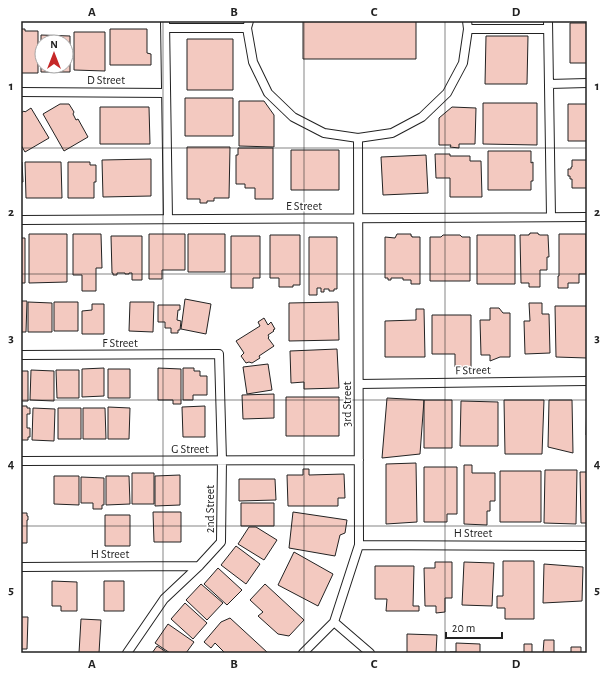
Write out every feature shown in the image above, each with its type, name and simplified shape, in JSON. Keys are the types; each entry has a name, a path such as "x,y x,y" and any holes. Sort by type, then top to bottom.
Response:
{"lane":[{"path":"168,219 165,24 248,24 253,62 268,93 293,117 324,133 358,138 392,133 422,117 447,93 463,63 468,25 548,25 551,217"},
{"path":"549,84 587,83"},
{"name":"D Street","path":"21,92 166,93"},
{"name":"3rd Street","path":"303,653 334,622 359,545 358,138"},
{"name":"E Street","path":"21,220 587,217"},
{"name":"F Street","path":"21,355 219,354"},
{"name":"2nd Street","path":"127,653 164,599 222,542 222,460 219,354"},
{"name":"F Street","path":"359,384 587,381"},
{"name":"G Street","path":"21,461 359,460"},
{"name":"H Street","path":"359,545 587,546"},
{"name":"H Street","path":"21,566 199,566"},
{"path":"334,622 370,653"}],"building":[{"path":"303,21 416,21 416,59 303,59"},
{"path":"570,23 587,23 587,63 570,63"},
{"path":"21,29 25,29 25,31 38,31 38,34 34,34 34,73 21,73"},
{"path":"110,29 147,29 147,53 151,54 151,65 110,65"},
{"path":"74,32 105,32 105,71 74,70"},
{"path":"486,36 528,36 527,84 485,84"},
{"path":"187,39 233,39 233,90 187,90"},
{"path":"185,98 233,98 233,136 185,136"},
{"path":"239,101 264,101 274,115 274,147 239,146"},
{"path":"483,103 537,103 537,145 483,144"},
{"path":"60,104 69,104 74,112 73,114 76,120 78,119 88,137 64,151 43,114"},
{"path":"568,104 587,104 587,141 568,141"},
{"path":"100,107 149,107 150,144 100,144"},
{"path":"452,107 476,108 475,144 459,144 459,148 450,147 451,145 439,145 439,118"},
{"path":"31,108 49,138 25,152 21,145 21,113"},
{"path":"187,147 230,147 229,198 214,198 214,201 207,201 207,203 200,203 200,199 187,199"},
{"path":"238,148 273,148 273,199 255,199 255,188 245,188 245,184 236,184 236,155 238,155"},
{"path":"291,150 339,150 339,190 291,190"},
{"path":"488,151 531,151 531,163 533,162 533,181 531,181 531,190 488,190"},
{"path":"435,154 470,156 470,161 481,161 482,197 450,197 450,178 436,178"},
{"path":"426,155 428,193 383,195 381,157"},
{"path":"151,159 151,196 103,197 102,160"},
{"path":"572,160 587,160 587,188 572,188 572,179 568,176 568,169 571,169 572,167"},
{"path":"22,162 23,182 21,182"},
{"path":"25,162 61,162 62,198 26,198"},
{"path":"68,162 90,162 90,165 96,165 94,198 68,198"},
{"path":"530,233 548,235 549,257 547,257 547,270 540,270 540,287 529,287 529,283 521,283 520,235 529,235"},
{"path":"29,234 67,234 67,282 29,283"},
{"path":"73,234 101,234 102,268 96,268 96,291 82,291 82,275 73,275"},
{"path":"149,234 185,234 185,270 162,270 162,279 149,279"},
{"path":"188,234 225,234 225,272 188,272"},
{"path":"397,234 411,234 412,237 420,237 420,284 411,284 411,280 403,280 403,278 391,278 391,280 388,280 388,278 385,278 385,237 395,238"},
{"path":"559,234 586,234 586,274 579,274 579,283 568,283 568,288 558,288"},
{"path":"270,235 300,235 300,285 293,285 293,287 279,287 279,278 270,278"},
{"path":"443,235 460,235 462,237 470,237 470,281 430,281 430,237 441,237"},
{"path":"477,235 515,235 515,284 477,284"},
{"path":"111,236 142,236 142,280 132,280 132,273 117,273 117,275 113,275"},
{"path":"231,236 260,236 260,278 253,278 253,288 231,288"},
{"path":"309,237 337,237 337,289 334,289 334,291 324,289 324,292 321,292 321,288 317,288 317,295 309,295"},
{"path":"21,238 25,238 25,283 21,283"},
{"path":"185,299 211,304 206,334 181,329"},
{"path":"21,301 27,301 26,332 21,332"},
{"path":"28,302 52,303 52,332 28,332"},
{"path":"54,302 78,302 78,331 54,331"},
{"path":"130,302 154,302 153,332 129,331"},
{"path":"338,302 339,340 289,341 289,303"},
{"path":"529,303 542,303 542,314 549,314 550,353 525,354 524,321 530,321"},
{"path":"92,304 104,304 104,334 82,334 82,311 92,310"},
{"path":"158,305 180,305 177,320 181,321 180,330 178,330 178,333 171,333 171,328 165,328 165,322 158,322"},
{"path":"555,306 587,306 587,358 556,357"},
{"path":"490,308 499,308 503,313 510,313 510,357 500,357 490,361 490,355 481,355 480,320 490,320"},
{"path":"416,309 424,309 425,357 385,357 385,321 416,320"},
{"path":"432,315 471,315 471,367 455,367 455,354 432,354"},
{"path":"264,318 268,325 271,322 275,329 268,335 268,338 274,346 259,356 260,358 252,363 246,363 241,356 244,353 236,341 260,326 258,322"},
{"path":"337,349 339,388 304,389 304,382 291,383 290,351"},
{"path":"268,364 272,390 247,394 243,367"},
{"path":"104,368 104,396 82,397 82,369"},
{"path":"158,368 181,369 181,404 173,404 173,400 158,400"},
{"path":"183,368 194,368 194,371 200,371 200,376 207,376 207,395 193,395 193,400 183,400"},
{"path":"108,369 130,369 130,398 108,398"},
{"path":"31,370 54,371 54,401 30,400"},
{"path":"56,370 79,370 79,398 57,398"},
{"path":"21,371 28,371 28,401 21,401"},
{"path":"274,394 274,418 243,419 242,395"},
{"path":"286,397 339,397 339,436 286,436"},
{"path":"387,398 424,400 420,454 382,458"},
{"path":"587,398 587,435 586,435"},
{"path":"424,400 452,400 452,448 424,448"},
{"path":"504,400 544,400 542,454 505,454"},
{"path":"549,400 572,400 573,453 548,447"},
{"path":"461,401 498,402 498,446 460,446"},
{"path":"21,406 27,406 27,408 30,408 30,414 27,414 27,428 30,428 30,437 28,437 28,440 21,440"},
{"path":"205,406 205,437 183,437 182,407"},
{"path":"108,407 130,408 129,439 108,439"},
{"path":"33,408 55,409 54,441 32,440"},
{"path":"58,408 81,408 81,439 58,439"},
{"path":"83,408 105,408 106,439 83,439"},
{"path":"416,463 417,522 386,524 386,464"},
{"path":"464,465 472,465 472,473 495,473 495,501 490,501 490,511 487,511 487,525 464,524"},
{"path":"424,467 457,467 457,514 447,514 447,522 424,522"},
{"path":"303,469 309,469 309,475 344,474 345,498 338,498 338,506 288,506 287,475 303,475"},
{"path":"545,470 577,470 576,524 544,523"},
{"path":"500,471 541,471 541,522 500,522"},
{"path":"580,472 587,472 587,523 581,523"},
{"path":"132,473 154,473 154,504 132,504"},
{"path":"180,475 180,505 155,506 155,476"},
{"path":"54,476 79,476 79,505 54,504"},
{"path":"106,476 129,476 130,504 106,505"},
{"path":"81,477 104,478 104,505 102,505 102,509 93,509 93,503 81,503"},
{"path":"239,479 275,479 276,500 239,501"},
{"path":"241,503 274,503 274,526 241,526"},
{"path":"153,512 181,512 181,542 154,542"},
{"path":"293,512 347,520 345,533 340,535 335,556 289,548"},
{"path":"21,513 27,513 28,516 27,543 21,543"},
{"path":"105,515 130,515 130,546 105,546"},
{"path":"249,527 256,527 277,540 264,560 238,544"},
{"path":"236,546 260,564 246,584 221,565"},
{"path":"294,552 333,574 318,606 278,585"},
{"path":"503,561 534,561 534,619 505,619 505,608 497,608 497,596 503,596"},
{"path":"435,562 452,562 452,598 445,598 445,612 436,613 436,606 425,606 424,568 435,568"},
{"path":"464,562 494,563 492,606 462,605"},
{"path":"544,564 583,567 582,601 543,603"},
{"path":"375,566 414,566 413,606 419,606 419,611 386,611 387,599 375,599"},
{"path":"218,568 242,590 227,605 204,584"},
{"path":"52,581 77,582 77,611 61,611 61,606 52,606"},
{"path":"104,581 124,581 124,611 104,611"},
{"path":"201,584 223,603 207,620 186,600"},
{"path":"265,584 304,620 289,636 278,634 258,616 263,612 250,600"},
{"path":"185,603 207,623 193,639 171,619"},
{"path":"21,617 28,617 27,649 21,649"},
{"path":"230,618 268,653 225,653 215,643 211,648 204,642 221,622"},
{"path":"81,619 101,620 99,653 79,653"},
{"path":"168,624 194,642 186,653 170,653 155,643"},
{"path":"407,634 437,635 436,653 407,653"},
{"path":"544,640 554,640 554,653 543,653"},
{"path":"456,643 480,644 480,653 450,653 456,652"},
{"path":"524,644 532,644 532,653 524,653"},
{"path":"157,646 168,653 152,653"},
{"path":"571,647 581,647 581,653 571,653"}]}
